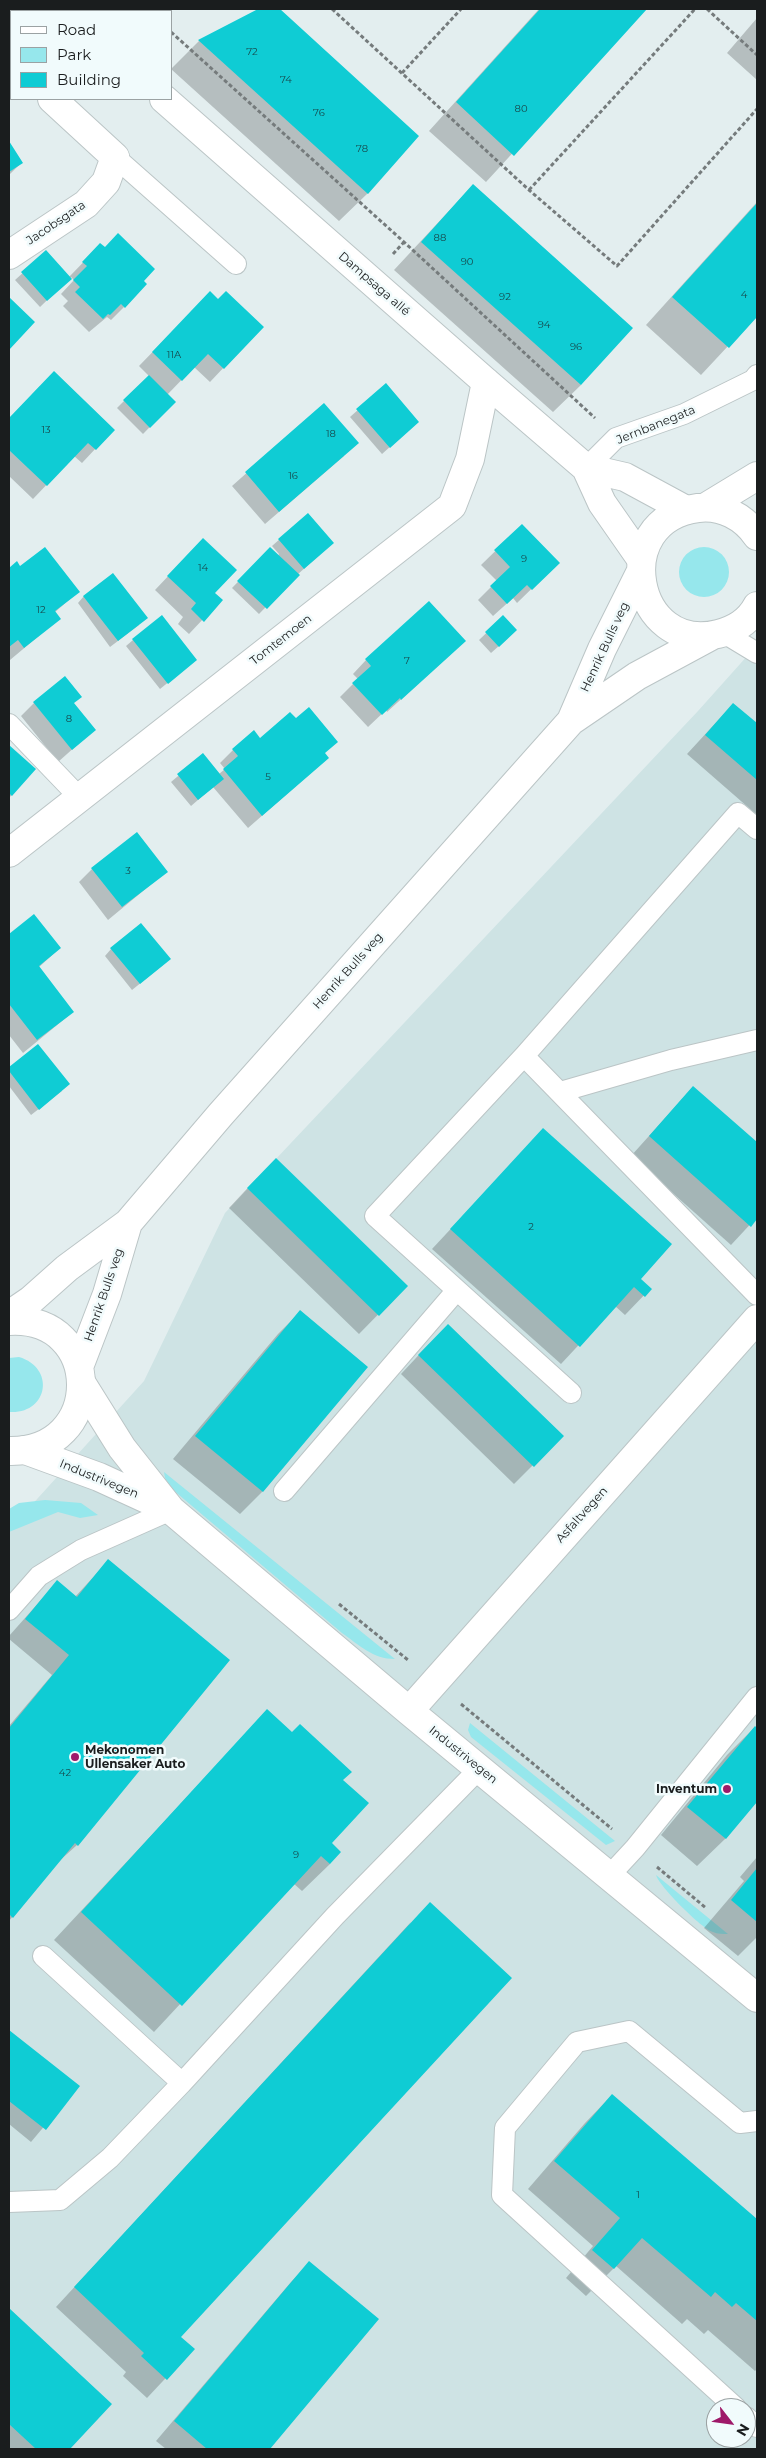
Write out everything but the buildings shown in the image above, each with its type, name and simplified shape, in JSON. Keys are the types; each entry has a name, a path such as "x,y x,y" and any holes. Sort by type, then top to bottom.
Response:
{"street":[{"path":"53,100 115,157"},
{"name":"Dampsaga allé","path":"165,100 586,468 602,503 641,566"},
{"name":"Jacobsgata","path":"9,255 86,204 106,182 115,157"},
{"name":"Tomtemoen","path":"9,854 452,506 470,459 486,382"},
{"name":"Dampsaga allé","path":"586,468 625,477 696,509"},
{"name":"Henrik Bulls veg","path":"571,721 641,566 645,547 662,522 696,509 757,476"},
{"path":"696,509 730,513 744,521 757,536"},
{"name":"Henrik Bulls veg","path":"641,566 645,597 658,617 686,634 719,634"},
{"name":"Henrik Bulls veg","path":"9,1315 31,1300 67,1268 128,1222 228,1106 571,721 637,676 738,626 757,606"},
{"name":"Henrik Bulls veg","path":"14,1455 43,1446 53,1440 69,1424 77,1410 81,1376 128,1222"},
{"name":"Asfaltvegen","path":"409,1711 757,1319"},
{"name":"Henrik Bulls veg","path":"9,1321 31,1322 47,1328 67,1343 81,1376"},
{"name":"Industrivegen","path":"81,1376 122,1448 171,1510 409,1711 757,1998"},
{"name":"Industrivegen","path":"14,1455 99,1477 171,1510"}],"lane":[{"path":"115,157 236,264"},
{"name":"Jernbanegata","path":"586,468 616,438 684,414 753,380 757,375"},
{"path":"719,634 757,653"},
{"path":"9,724 80,798"},
{"path":"570,1393 375,1216 524,1056 738,813 757,829"},
{"path":"560,1092 671,1060 757,1040"},
{"path":"524,1056 757,1296"},
{"path":"284,1491 457,1290"},
{"path":"9,1610 39,1576 81,1550 171,1510"},
{"path":"610,1876 635,1848 757,1697"},
{"path":"9,2202 60,2200 110,2158 182,2083 335,1916 480,1768"},
{"path":"44,1956 182,2083"},
{"path":"725,2398 502,2195 505,2128 577,2042 629,2031 740,2123 757,2121"}],"path":[{"path":"332,9 528,190 616,266 757,109"},
{"path":"402,73 461,9"},
{"path":"528,190 695,9"},
{"path":"707,9 757,55"},
{"path":"172,33 404,242 616,438"},
{"path":"387,261 404,242"}],"shaded area":[{"path":"757,645 757,2449 9,2449 9,1530 144,1381 225,1213 698,711"}],"green space":[{"path":"704,547 718,551 725,558 729,572 725,586 718,593 704,597 690,593 683,586 679,572 683,558 690,551"},
{"path":"19,1357 31,1363 39,1371 43,1389 33,1406 23,1411 10,1412 9,1358"},
{"path":"164,1472 395,1659 373,1654 342,1633 172,1489 165,1478"},
{"path":"45,1500 81,1503 98,1515 80,1518 58,1512 9,1532 9,1509 19,1503"},
{"path":"470,1723 615,1841 606,1845 471,1737 468,1730"},
{"path":"656,1875 728,1934 715,1933 691,1916 672,1897"}],"place":[{"name":"Mekonomen Ullensaker Auto","path":"75,1757"},
{"name":"Inventum","path":"727,1789"}]}
